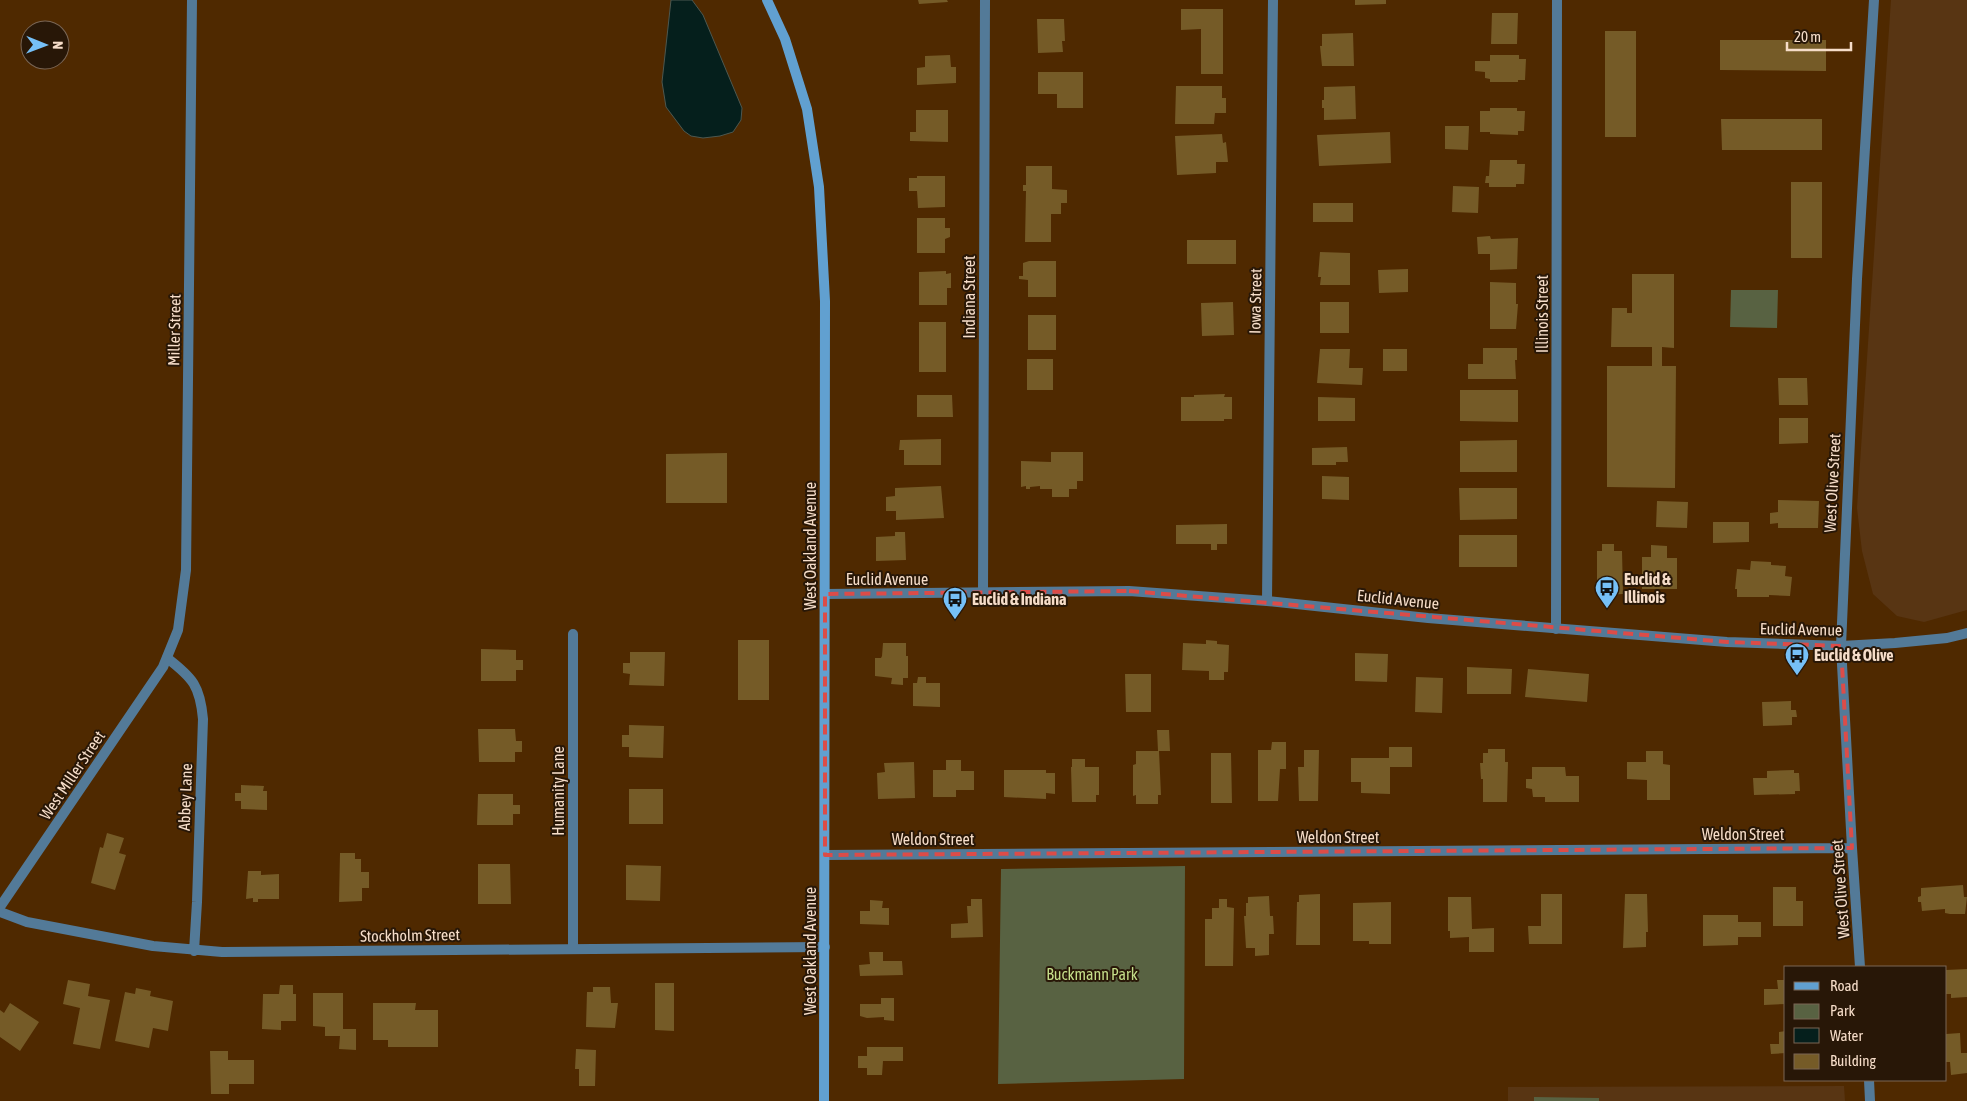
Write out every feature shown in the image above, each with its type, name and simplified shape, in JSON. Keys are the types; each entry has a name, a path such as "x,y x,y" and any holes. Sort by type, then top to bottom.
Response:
{"main road":[{"name":"West Oakland Avenue","path":"767,0 785,39 807,109 819,188 825,301 824,1101"}],"street":[{"name":"Miller Street","path":"167,658 178,630 186,570 192,0"},
{"name":"Indiana Street","path":"984,594 985,0"},
{"name":"Iowa Street","path":"1267,601 1273,0"},
{"name":"Illinois Street","path":"1556,629 1557,0"},
{"name":"West Olive Street","path":"1860,966 1841,646 1857,279 1874,0"},
{"name":"Euclid Avenue","path":"825,594 984,594 1128,591 1267,601 1556,629 1727,642 1841,646 1948,638 1967,633"},
{"name":"Humanity Lane","path":"573,634 573,949"},
{"name":"West Miller Street","path":"0,907 163,667 167,658"},
{"name":"Abbey Lane","path":"167,658 188,674 194,683 201,700 203,719 194,951"},
{"name":"Weldon Street","path":"825,855 1852,848"},
{"name":"Stockholm Street","path":"0,912 27,922 76,932 153,946 194,951 825,947"},
{"path":"1869,1081 1870,1101"}],"highlighted area":[{"path":"1129,591 1727,642 1841,646 1852,848 825,855 825,594"}],"shaded area":[{"path":"1891,0 1967,0 1967,610 1924,622 1897,616 1873,594 1862,551 1857,508"},
{"path":"1844,1086 1845,1101 1508,1101 1508,1087"}],"green space":[{"path":"1731,290 1778,290 1777,328 1730,327"},
{"name":"Buckmann Park","path":"1185,866 1184,1079 998,1084 1001,869"},
{"path":"1534,1097 1599,1098 1599,1101 1534,1101"}],"water":[{"path":"671,0 692,0 703,15 742,108 741,120 733,132 703,138 691,136 684,131 666,107 662,82"}],"building":[{"path":"918,0 947,0 948,2 919,4"},
{"path":"1355,0 1386,0 1386,4 1355,5"},
{"path":"1181,9 1223,9 1223,74 1201,74 1201,29 1181,30"},
{"path":"1492,13 1518,13 1517,44 1491,44"},
{"path":"1037,19 1064,19 1065,41 1062,41 1063,52 1038,53"},
{"path":"1605,31 1636,31 1636,137 1605,137"},
{"path":"1353,33 1354,66 1322,66 1320,46 1322,46 1322,34"},
{"path":"1720,40 1826,40 1826,71 1720,70"},
{"path":"950,55 951,67 956,67 956,83 917,85 917,68 925,67 925,56"},
{"path":"1490,55 1519,55 1519,59 1526,59 1525,80 1518,80 1518,82 1490,82 1490,79 1485,78 1485,72 1475,71 1475,61 1490,61"},
{"path":"1038,72 1083,72 1083,108 1057,108 1057,94 1038,94"},
{"path":"1176,86 1222,86 1222,98 1226,98 1226,113 1215,113 1214,124 1175,124"},
{"path":"1355,86 1356,119 1324,120 1322,100 1324,100 1324,87"},
{"path":"1490,108 1517,108 1517,111 1525,111 1524,131 1518,131 1518,135 1480,132 1480,111 1490,111"},
{"path":"916,110 948,110 948,142 910,141 910,132 916,132"},
{"path":"1721,119 1822,119 1822,150 1722,150"},
{"path":"1445,126 1469,126 1468,150 1445,149"},
{"path":"1390,132 1391,163 1319,166 1317,135"},
{"path":"1222,134 1223,143 1226,142 1228,162 1216,162 1216,173 1177,175 1175,136"},
{"path":"1490,160 1517,160 1517,164 1525,164 1524,184 1516,184 1516,187 1489,187 1489,183 1485,183 1486,176 1489,176"},
{"path":"1026,166 1052,166 1052,189 1067,190 1067,203 1061,203 1061,214 1051,214 1051,242 1025,242 1026,191 1023,191 1023,185 1026,185"},
{"path":"917,176 945,176 945,207 918,208 917,191 909,191 909,178 917,178"},
{"path":"1791,182 1822,182 1822,258 1791,258"},
{"path":"1453,186 1479,187 1478,213 1452,212"},
{"path":"1313,203 1353,203 1353,222 1313,222"},
{"path":"917,218 945,218 945,228 950,228 950,237 945,239 945,253 917,253"},
{"path":"1490,236 1491,239 1518,238 1517,269 1490,270 1490,254 1478,254 1477,237"},
{"path":"1187,240 1236,240 1236,264 1187,264"},
{"path":"1320,252 1350,253 1350,285 1320,285 1321,277 1318,277"},
{"path":"1029,261 1056,261 1056,297 1028,297 1028,280 1019,279 1019,276 1023,276 1023,263"},
{"path":"1408,269 1408,292 1379,293 1378,270"},
{"path":"946,271 946,274 951,273 951,288 947,288 947,305 919,305 919,272"},
{"path":"1632,274 1674,274 1674,348 1662,347 1662,366 1676,366 1675,488 1607,487 1607,366 1652,366 1652,347 1611,347 1612,308 1627,308 1627,313 1632,313"},
{"path":"1490,282 1516,283 1516,304 1518,304 1516,329 1490,329"},
{"path":"1233,302 1234,335 1202,336 1201,303"},
{"path":"1320,302 1349,302 1349,333 1320,333"},
{"path":"1028,315 1056,315 1056,350 1028,350"},
{"path":"919,322 946,322 946,372 919,372"},
{"path":"1483,348 1517,348 1517,360 1515,360 1516,379 1468,379 1468,364 1483,364"},
{"path":"1320,349 1350,349 1349,368 1363,368 1362,385 1317,383"},
{"path":"1383,349 1407,349 1407,371 1383,371"},
{"path":"1027,359 1053,359 1053,390 1027,390"},
{"path":"1778,378 1807,378 1808,405 1779,405"},
{"path":"1460,390 1518,390 1518,422 1460,421"},
{"path":"1225,394 1224,397 1232,397 1232,419 1224,419 1224,421 1181,421 1181,397"},
{"path":"917,395 952,395 953,417 917,417"},
{"path":"1318,397 1355,398 1355,421 1318,421"},
{"path":"1779,418 1808,418 1808,443 1779,444"},
{"path":"941,439 941,465 904,465 904,450 899,450 900,440"},
{"path":"1517,440 1517,472 1460,472 1460,441"},
{"path":"1347,447 1348,462 1336,462 1336,465 1312,465 1312,448"},
{"path":"1051,452 1083,452 1083,481 1077,481 1077,489 1069,489 1069,497 1052,497 1052,489 1040,489 1040,486 1030,487 1030,489 1026,489 1026,486 1021,487 1021,461 1051,462"},
{"path":"727,453 727,503 666,503 666,454"},
{"path":"1322,476 1349,477 1349,500 1322,499"},
{"path":"941,486 944,518 896,520 896,511 886,511 886,497 895,496 895,488"},
{"path":"1459,488 1517,488 1517,519 1460,520"},
{"path":"1778,500 1819,501 1818,528 1778,528 1778,523 1770,524 1770,513 1778,512"},
{"path":"1657,501 1688,502 1687,528 1656,527"},
{"path":"1713,522 1749,522 1749,542 1713,543"},
{"path":"1227,524 1227,544 1217,544 1217,550 1211,550 1211,544 1176,544 1176,525"},
{"path":"895,532 905,532 906,560 876,561 876,537 895,536"},
{"path":"1459,535 1517,535 1517,567 1459,567"},
{"path":"1602,544 1614,544 1614,551 1622,551 1623,594 1604,595 1603,587 1597,588 1597,551 1602,551"},
{"path":"1651,545 1667,546 1667,558 1677,558 1677,589 1642,589 1642,557 1651,557"},
{"path":"1751,561 1771,562 1771,565 1786,566 1785,576 1792,577 1790,596 1737,597 1737,589 1735,589 1737,569 1750,570"},
{"path":"738,640 769,640 769,700 738,700"},
{"path":"1206,640 1217,641 1217,644 1229,645 1228,672 1224,672 1224,680 1209,680 1209,671 1182,670 1183,643 1206,644"},
{"path":"883,643 906,643 908,678 903,678 903,685 891,684 892,678 875,676 875,658 881,658"},
{"path":"481,649 516,650 516,660 523,660 523,670 516,670 516,681 481,681"},
{"path":"630,652 665,652 664,686 629,685 630,674 623,673 623,663 630,663"},
{"path":"1355,653 1388,654 1387,682 1355,681"},
{"path":"1467,667 1512,669 1511,694 1467,694"},
{"path":"1528,669 1589,674 1587,702 1525,697"},
{"path":"1125,674 1151,674 1151,712 1126,712"},
{"path":"918,677 926,677 926,683 940,683 940,707 913,706 913,683 917,683"},
{"path":"1416,677 1443,678 1442,713 1415,712"},
{"path":"1791,701 1791,710 1796,710 1797,717 1792,717 1792,725 1763,726 1762,702"},
{"path":"629,725 664,726 663,758 629,757 629,747 622,747 622,735 629,735"},
{"path":"478,729 515,729 516,741 522,741 522,752 515,752 515,762 479,762"},
{"path":"1157,730 1169,730 1170,751 1159,751 1161,795 1158,795 1158,804 1136,804 1136,795 1133,796 1133,765 1136,764 1136,751 1158,751"},
{"path":"1272,742 1286,742 1286,769 1280,769 1278,801 1258,801 1258,750 1271,750"},
{"path":"1389,747 1412,747 1412,767 1390,767 1390,794 1361,793 1361,782 1351,782 1351,758 1389,758"},
{"path":"1488,749 1505,749 1505,762 1508,762 1507,802 1483,802 1483,779 1481,779 1480,763 1483,763 1483,753 1488,753"},
{"path":"1304,750 1319,750 1318,801 1299,801 1298,767 1304,767"},
{"path":"1646,751 1663,751 1663,764 1670,765 1670,800 1647,800 1647,780 1627,779 1627,762 1646,762"},
{"path":"1211,753 1231,753 1232,803 1211,803"},
{"path":"1072,759 1085,759 1085,767 1099,767 1099,795 1096,795 1096,802 1072,802"},
{"path":"946,760 961,760 961,771 974,771 974,790 956,790 956,797 933,797 933,770 946,770"},
{"path":"914,762 915,798 878,799 877,773 885,772 884,763"},
{"path":"1532,767 1565,767 1566,776 1579,776 1579,802 1545,802 1545,797 1533,797 1532,789 1526,788 1526,779 1532,779"},
{"path":"1004,770 1046,770 1046,773 1055,773 1055,794 1046,793 1046,799 1004,797"},
{"path":"1794,770 1794,773 1799,773 1800,791 1795,791 1795,794 1754,795 1753,778 1767,778 1767,771"},
{"path":"241,785 264,786 263,791 267,791 267,810 241,809 241,801 235,801 235,793 241,793"},
{"path":"629,789 663,789 663,824 629,824"},
{"path":"478,794 513,794 513,805 520,805 520,814 513,814 513,825 477,825"},
{"path":"107,833 124,838 119,853 126,855 115,890 91,883 100,847 103,848"},
{"path":"340,853 355,853 355,859 361,859 361,872 369,872 369,888 362,888 362,901 339,902"},
{"path":"478,864 510,864 511,904 478,904"},
{"path":"626,865 661,866 660,901 626,900"},
{"path":"248,871 261,871 261,875 279,874 279,899 258,899 258,902 253,902 253,898 246,899"},
{"path":"1963,885 1964,897 1967,897 1965,914 1945,913 1945,909 1922,911 1921,902 1918,902 1918,897 1921,896 1921,888"},
{"path":"1773,887 1796,887 1796,901 1803,901 1803,926 1773,926"},
{"path":"1320,894 1320,945 1296,945 1297,902 1299,902 1299,895"},
{"path":"1541,894 1562,894 1562,944 1529,944 1528,926 1541,926"},
{"path":"1625,894 1647,894 1648,932 1646,932 1646,947 1623,948"},
{"path":"1269,896 1270,916 1273,916 1274,934 1269,934 1269,955 1255,956 1255,948 1246,948 1244,916 1246,916 1246,903 1248,903 1248,897"},
{"path":"1448,897 1471,897 1472,929 1494,928 1494,952 1469,952 1469,937 1450,938 1450,931 1448,931"},
{"path":"971,899 982,899 983,937 951,938 951,924 968,923 967,906 971,906"},
{"path":"1219,899 1227,899 1227,907 1234,908 1233,966 1205,966 1205,919 1212,919 1212,908 1219,908"},
{"path":"870,900 883,901 882,908 889,908 889,925 860,924 860,911 870,911"},
{"path":"1391,902 1391,944 1369,944 1369,941 1353,941 1353,903"},
{"path":"1703,915 1738,915 1738,922 1761,922 1761,937 1738,937 1738,945 1703,946"},
{"path":"869,952 883,952 883,961 902,961 903,975 860,976 859,965 870,964"},
{"path":"1967,969 1967,997 1951,998 1951,994 1947,994 1947,970"},
{"path":"68,980 90,984 88,996 110,1000 100,1049 73,1044 80,1008 63,1004"},
{"path":"1777,980 1784,980 1784,1004 1764,1005 1764,989 1778,989"},
{"path":"655,983 674,983 674,1031 655,1030"},
{"path":"280,985 293,985 293,994 296,994 296,1021 281,1021 281,1030 262,1029 263,994 279,994"},
{"path":"593,987 610,987 611,1003 618,1003 615,1028 586,1027 587,992 593,992"},
{"path":"136,988 151,991 150,996 173,1001 168,1031 153,1028 149,1048 115,1041 125,992 135,994"},
{"path":"313,993 343,993 343,1029 356,1029 356,1050 339,1049 340,1036 325,1036 325,1027 313,1026"},
{"path":"881,998 894,998 894,1021 884,1020 884,1017 867,1018 860,1016 860,1004 881,1004"},
{"path":"10,1003 39,1022 20,1051 0,1037 0,1010 4,1013"},
{"path":"373,1003 416,1003 415,1010 438,1010 438,1047 388,1047 388,1040 373,1040"},
{"path":"1784,1031 1784,1053 1771,1054 1770,1044 1779,1044 1779,1032"},
{"path":"1960,1033 1961,1053 1967,1053 1967,1073 1951,1075 1950,1062 1947,1062 1947,1034"},
{"path":"867,1047 903,1047 903,1061 883,1061 882,1075 867,1075 867,1068 858,1068 858,1056 867,1056"},
{"path":"576,1049 596,1050 595,1086 579,1086 579,1069 575,1069"},
{"path":"210,1051 228,1051 228,1060 254,1060 254,1084 229,1084 229,1094 211,1094"}],"place":[{"name":"Euclid & Illinois","path":"1607,609"},
{"name":"Euclid & Indiana","path":"955,620"},
{"name":"Euclid & Olive","path":"1797,676"}]}
